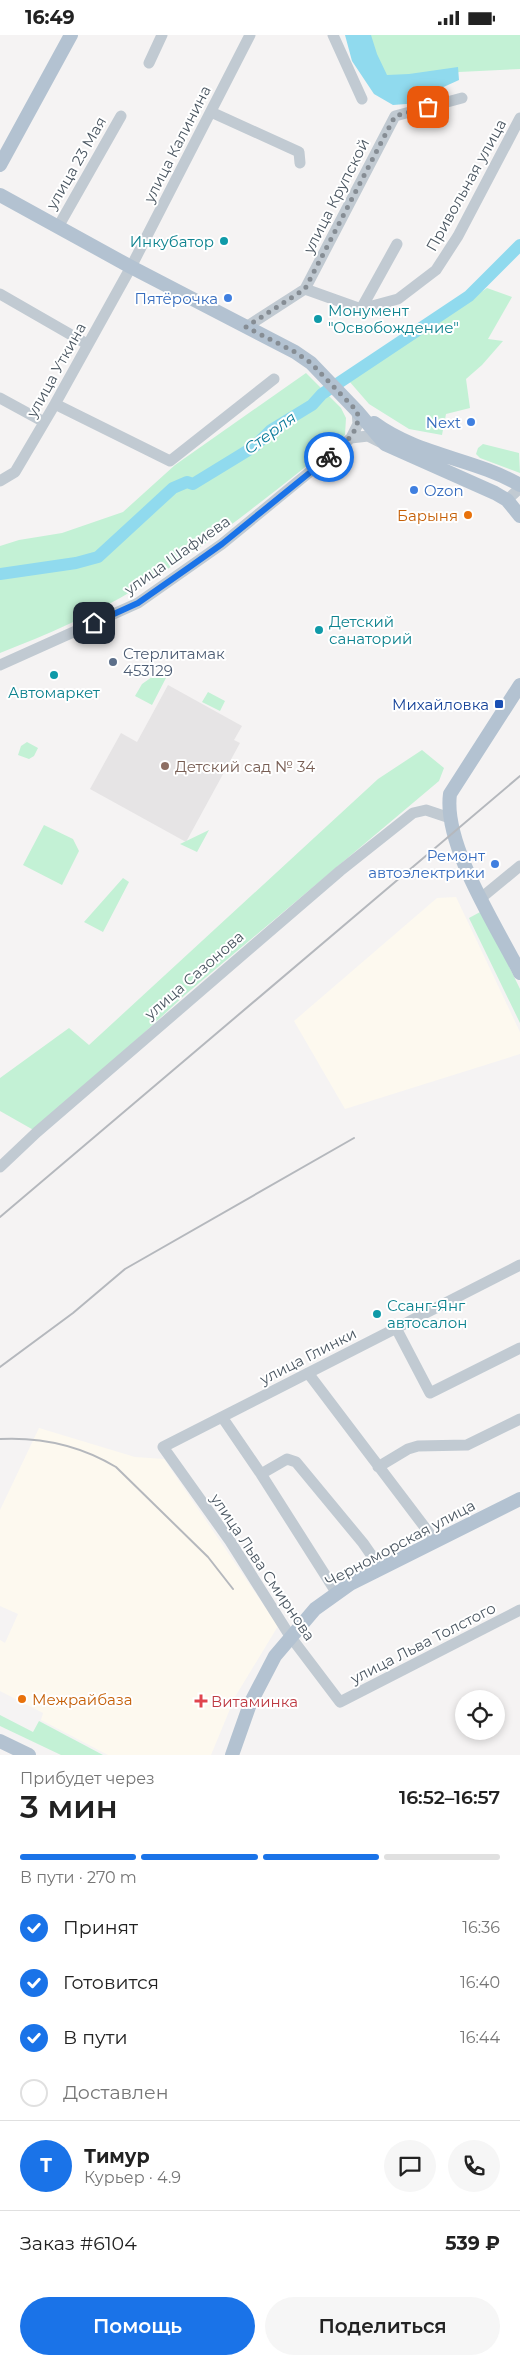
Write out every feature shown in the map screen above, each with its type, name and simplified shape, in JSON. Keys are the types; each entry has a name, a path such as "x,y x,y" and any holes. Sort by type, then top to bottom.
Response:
{"main road":[{"path":"0,165 71,35"},
{"name":"улица 23 Мая","path":"0,195 131,267 295,352 311,363 357,411"},
{"path":"357,411 385,444 486,470 520,486"},
{"path":"357,411 406,449 507,500 520,516"},
{"path":"520,685 450,794 450,817 472,879 520,973"},
{"name":"Черноморская улица","path":"232,1755 260,1684 275,1656 290,1636 315,1609 336,1592 520,1499"},
{"path":"0,1741 29,1755"},
{"path":"0,1750 11,1755"}],"street":[{"path":"149,63 162,35"},
{"name":"улица Калинина","path":"131,267 250,35"},
{"path":"333,35 362,99"},
{"name":"улица Крупской","path":"246,327 305,289 395,116 462,98"},
{"path":"211,112 300,152 300,163"},
{"name":"улица 23 Мая","path":"58,227 121,116"},
{"name":"Привольная улица","path":"361,309 398,299 436,270 458,236 520,118"},
{"path":"305,289 361,309 397,244"},
{"name":"улица Уткина","path":"0,481 15,472 131,267"},
{"path":"0,295 87,344"},
{"path":"55,404 170,461 274,379"},
{"path":"0,398 44,422"},
{"path":"351,437 358,424 357,411"},
{"path":"351,437 368,436 385,444"},
{"name":"улица Шафиева","path":"0,665 138,603 222,544 351,437"},
{"path":"507,500 520,486"},
{"name":"улица Сазонова","path":"0,1167 37,1132 340,871 413,813 420,810 432,811 450,817"},
{"path":"481,897 520,866"},
{"name":"улица Глинки","path":"162,1447 520,1265"},
{"path":"396,1328 430,1393 520,1349"},
{"path":"308,1373 436,1542"},
{"path":"222,1417 261,1474 336,1592"},
{"path":"378,1467 408,1449 418,1446 467,1445 520,1419"},
{"name":"улица Льва Смирнова","path":"162,1447 230,1541 290,1636 340,1702"},
{"path":"261,1474 287,1459 296,1462 363,1543 381,1569"},
{"name":"улица Льва Толстого","path":"340,1702 520,1611"}],"shaded area":[{"name":"Детский сад № 34","path":"168,685 242,726 234,740 240,743 186,842 90,789 121,733 137,742"},
{"path":"456,897 520,1032 520,1054 345,1109 294,1021 437,898"},
{"path":"39,1428 135,1457 164,1459 278,1626 235,1697 211,1755 108,1755 41,1720 43,1713 0,1691 0,1640 5,1643 18,1614 0,1606 0,1510"}],"green space":[{"path":"365,35 520,35 520,69 459,72 418,87 391,87"},
{"path":"487,288 512,297 488,339 503,341 482,365 466,379 470,408 446,414 442,435 409,429 369,404 349,381"},
{"path":"306,373 341,408 346,418 345,435 244,515 164,571 121,598 87,615 0,653 0,546 19,540 62,533 123,512 175,465"},
{"path":"483,444 519,453 520,473 480,458 476,454 478,448"},
{"path":"159,672 167,676 152,705 135,696 142,684"},
{"path":"208,692 225,701 220,711 202,702"},
{"path":"27,742 38,748 34,756 29,759 18,755 21,746"},
{"path":"422,750 444,768 439,781 186,994 37,1132 0,1111 0,1078 69,1028 89,1045 378,779"},
{"path":"44,825 73,839 79,851 62,885 23,865"},
{"path":"209,830 197,852 180,844"},
{"path":"123,878 129,882 103,932 84,922"},
{"path":"482,911 520,989 520,1023 469,918"},
{"path":"0,1715 33,1732 39,1721 103,1755 61,1755 0,1726"}],"water":[{"path":"345,35 371,35 387,75 458,67 459,80 437,90 419,103 393,105 374,94 352,61"}],"waterway":[{"name":"Стерля","path":"0,574 76,563 98,557 173,488 187,482 193,484 255,446 271,430 312,405 322,394 469,296 520,245"}],"railway":[{"path":"0,1217 520,776"},
{"path":"0,1367 73,1313 125,1269 354,1138"},
{"path":"0,1439 45,1441 60,1444 89,1453 116,1467 208,1557 233,1589"}],"way so far":[{"path":"329,457 351,437 356,429 358,424 357,411 311,363 295,352 246,327 305,289 395,116 428,107"}],"place":[{"name":"Инкубатор","path":"224,241"},
{"name":"Пятёрочка","path":"228,298"},
{"name":"Монумент \"Освобождение\"","path":"318,319"},
{"name":"Next","path":"471,422"},
{"name":"Ozon","path":"414,490"},
{"name":"Барыня","path":"468,515"},
{"name":"Детский санаторий","path":"319,630"},
{"name":"Стерлитамак 453129","path":"113,662"},
{"name":"Автомаркет","path":"54,675"},
{"name":"Михайловка","path":"499,704"},
{"name":"Детский сад № 34","path":"165,766"},
{"name":"Ремонт автоэлектрики","path":"495,864"},
{"name":"Ссанг-Янг автосалон","path":"377,1314"},
{"name":"Межрайбаза","path":"22,1699"},
{"name":"Витаминка","path":"201,1701"}],"route":[{"path":"94,623 138,603 191,566 222,544 329,457"}]}
